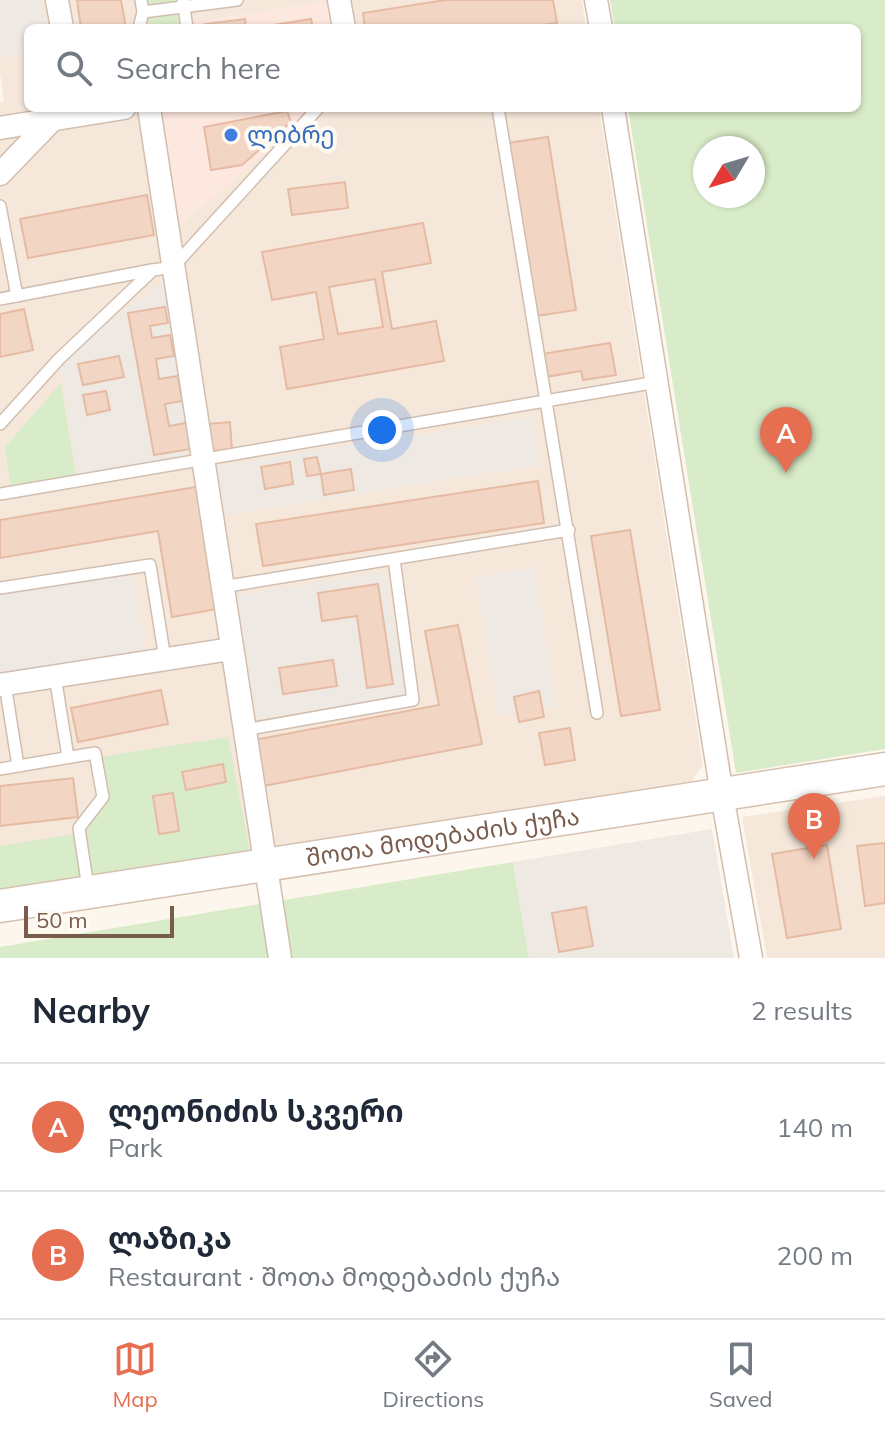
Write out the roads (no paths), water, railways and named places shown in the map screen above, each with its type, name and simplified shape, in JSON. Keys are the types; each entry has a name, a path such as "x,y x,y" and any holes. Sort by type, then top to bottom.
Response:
{"main road":[{"name":"შოთა მოდებაძის ქუჩა","path":"0,906 885,769"}],"street":[{"path":"57,0 61,24"},
{"path":"339,0 343,24"},
{"path":"596,0 600,24"},
{"path":"0,128 52,120 77,112"},
{"path":"149,112 163,268 202,459 280,958"},
{"path":"614,112 747,957"},
{"path":"0,174 52,120"},
{"path":"3,684 231,649"}],"lane":[{"path":"142,6 237,0"},
{"path":"184,4 186,24"},
{"path":"0,424 59,359 163,268 314,112"},
{"path":"499,112 597,713"},
{"path":"0,206 17,296"},
{"path":"0,299 163,268"},
{"path":"0,494 657,382"},
{"path":"222,587 569,530"},
{"path":"243,730 413,700 394,559"},
{"path":"0,588 150,565 165,659"},
{"path":"55,676 68,757"},
{"path":"3,684 18,766"},
{"path":"0,769 95,753 103,797 79,828 89,892"}],"place":[{"name":"ლიბრე","path":"231,135"},
{"name":"ლეონიძის სკვერი","path":"786,473"},
{"name":"ლაზიკა","path":"814,859"}]}
